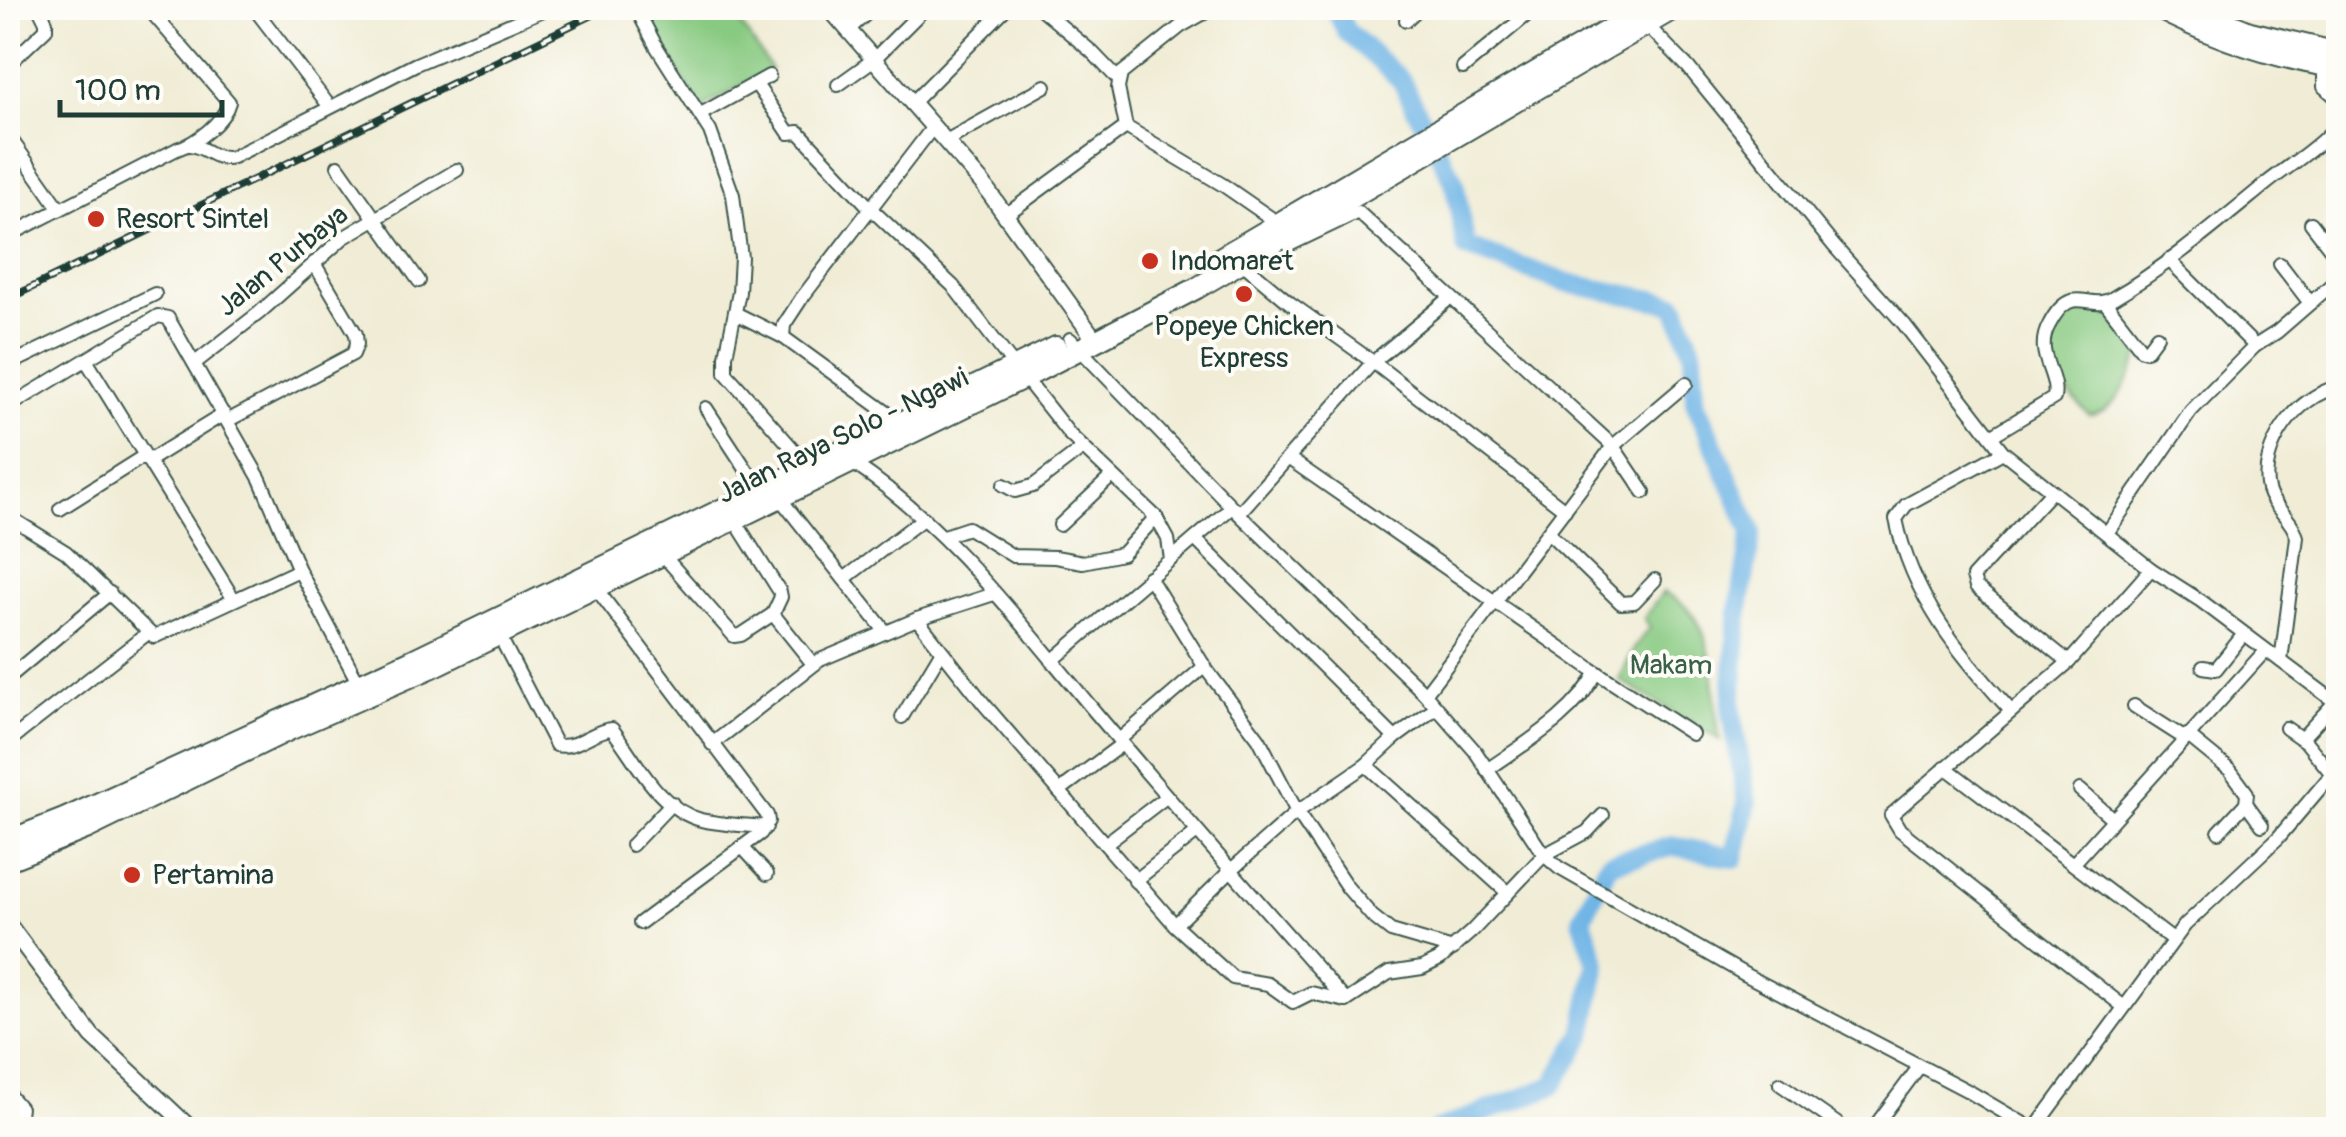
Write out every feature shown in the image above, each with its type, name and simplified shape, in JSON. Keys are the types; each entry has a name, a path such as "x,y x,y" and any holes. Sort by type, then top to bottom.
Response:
{"highway":[{"name":"Jalan Raya Solo - Ngawi","path":"8,841 64,819 769,493 851,462 1083,340 1244,264 1412,153 1640,14 1676,8"},
{"path":"2157,8 2236,43 2334,62"},
{"path":"2191,8 2334,62"},
{"name":"Jalan Raya Solo - Ngawi","path":"1083,340 1278,223 1412,153"},
{"name":"Jalan Raya Solo - Ngawi","path":"8,860 123,812 291,729 499,635 734,520 808,466 1020,372"}],"street":[{"path":"8,65 46,29 39,8"},
{"path":"148,8 229,102 226,114 189,146"},
{"path":"254,8 330,108"},
{"path":"8,236 177,148 201,147 220,158 229,158 416,64 548,8"},
{"path":"636,8 718,146 737,215 742,257 726,373 808,466"},
{"path":"829,8 1007,214 1083,340 1235,510 1425,694 1465,738 1544,855 1558,868 1604,894 1919,1068 1968,1090 2034,1130 2173,940 2197,912 2278,838 2336,770 2286,728"},
{"path":"848,30 873,8"},
{"path":"838,85 873,60 925,8"},
{"path":"911,104 1006,8"},
{"path":"1040,8 1118,80 1126,127 1278,223"},
{"path":"1118,80 1126,68 1213,8"},
{"path":"1406,20 1419,8"},
{"path":"1463,68 1532,8"},
{"path":"1640,14 1904,324 2003,452 2151,569 2337,703 2302,738"},
{"path":"2334,62 2324,88 2338,99"},
{"path":"701,114 769,76"},
{"path":"756,84 789,133 799,132 870,208 953,286 1083,448 1156,516 1164,528 1172,559"},
{"path":"946,141 1045,86"},
{"path":"1991,436 2054,398 2056,388 2044,358 2044,336 2061,308 2075,299 2105,302 2169,260 2321,142 2338,124"},
{"path":"784,336 787,319 933,127"},
{"path":"1007,214 1126,127"},
{"path":"8,135 60,208"},
{"path":"338,166 419,281"},
{"name":"Jalan Purbaya","path":"194,363 343,238 457,170"},
{"path":"1564,510 1244,264 1356,211 1613,446 1644,492"},
{"path":"2311,222 2338,258"},
{"path":"2169,260 2255,346"},
{"path":"60,509 146,458 353,354 358,344 356,334 314,263"},
{"path":"2280,264 2310,303"},
{"path":"2106,533 2191,411 2255,346 2278,332 2338,279"},
{"path":"8,365 156,294"},
{"path":"1052,661 1195,539 1235,510 1288,458 1373,362 1450,298"},
{"path":"2105,302 2142,350 2148,350 2157,336"},
{"path":"735,313 784,336 900,422"},
{"path":"8,407 162,315 170,320 260,479 300,570 359,684"},
{"path":"86,360 233,598"},
{"path":"1425,694 1613,446 1686,384"},
{"path":"2281,660 2297,537 2269,492 2267,460 2272,444 2298,412 2324,392 2338,387"},
{"path":"706,408 769,493 885,631"},
{"path":"1004,485 1022,491 1033,486 1083,448"},
{"path":"2003,452 1906,504 1896,519 1931,612 1965,660 2010,712"},
{"path":"1288,458 1692,734"},
{"path":"851,462 894,491 944,536 1346,1001"},
{"path":"1060,525 1111,477"},
{"path":"2052,491 1973,577 1976,587 2069,662"},
{"path":"944,536 968,528 1013,556 1083,562 1122,554 1156,516"},
{"path":"8,518 66,552 135,615 148,633 160,637 233,598 300,570"},
{"path":"844,580 924,518"},
{"path":"662,554 734,636 741,635 773,614 781,597 734,520"},
{"path":"1548,532 1622,603 1634,602 1655,580"},
{"path":"1195,539 1395,738"},
{"path":"2124,1007 1895,825 1891,815 2069,662 2151,569"},
{"path":"1149,577 1205,666 1258,739 1297,812 1339,876 1384,926 1453,949"},
{"path":"595,587 767,815 766,827 640,924"},
{"path":"8,678 110,594"},
{"path":"712,744 814,664 885,631 994,594"},
{"path":"773,614 814,664"},
{"path":"917,619 1175,925 1236,980 1268,984 1293,1002 1311,992 1346,1001 1388,973 1430,965 1453,949 1544,855 1587,832 1603,815"},
{"path":"8,742 148,633"},
{"path":"2203,667 2216,669 2244,634"},
{"path":"499,635 556,745 568,746 612,729 639,770 672,804 700,820 766,827"},
{"path":"2074,863 2266,651"},
{"path":"902,717 941,652"},
{"path":"1059,791 1205,666"},
{"path":"1487,770 1556,719 1586,690 1597,672"},
{"path":"2134,706 2186,736 2236,776 2247,794 2246,803 2220,832"},
{"path":"1175,925 1297,812 1366,765 1436,708"},
{"path":"1366,765 1508,893"},
{"path":"1945,767 2173,940"},
{"path":"2080,790 2113,818"},
{"path":"1105,844 1166,797"},
{"path":"2246,803 2262,825"},
{"path":"632,845 672,804"},
{"path":"1135,881 1197,832"},
{"path":"742,847 768,874"},
{"path":"8,924 92,1036 192,1130"},
{"path":"1873,1129 1919,1068"},
{"path":"1780,1084 1846,1130"},
{"path":"8,1094 20,1108 12,1130"}],"green space":[{"path":"643,8 730,8 771,69 701,109"},
{"path":"2072,304 2103,306 2140,354 2115,401 2089,415 2065,388 2051,362 2052,334"},
{"name":"Makam","path":"1663,592 1682,604 1705,636 1720,740 1619,680 1635,647 1650,628 1644,618"}],"waterway":[{"path":"1335,8 1346,31 1401,80 1454,182 1466,247 1566,283 1675,304 1693,352 1695,402 1752,532 1739,609 1731,708 1747,803 1734,858 1674,846 1609,863 1582,919 1597,964 1583,1035 1553,1086 1437,1130"}],"railway":[{"path":"8,299 607,8"}],"place":[{"name":"Resort Sintel","path":"96,219"},
{"name":"Indomaret","path":"1150,261"},
{"name":"Popeye Chicken Express","path":"1244,294"},
{"name":"Pertamina","path":"132,875"}]}
